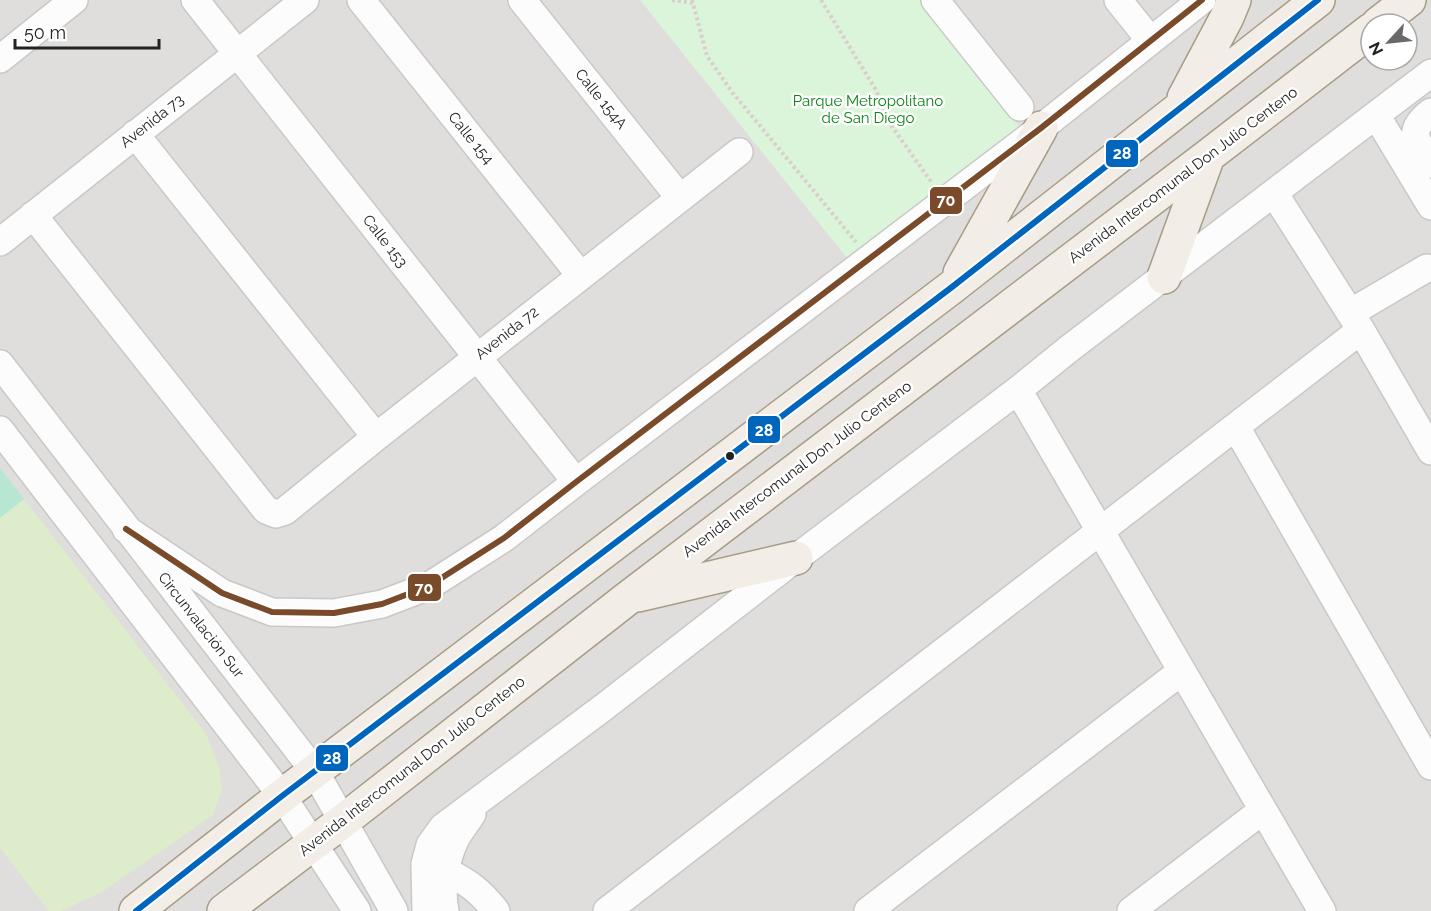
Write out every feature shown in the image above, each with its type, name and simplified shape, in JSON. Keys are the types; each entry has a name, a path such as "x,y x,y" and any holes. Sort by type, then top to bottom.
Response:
{"main road":[{"path":"1177,111 1234,0"},
{"path":"136,911 282,796 952,287 1318,0"},
{"name":"Avenida Intercomunal Don Julio Centeno","path":"224,911 628,598 1359,39"},
{"path":"952,287 1030,117"},
{"path":"1164,277 1208,156"},
{"path":"628,598 796,558"}],"street":[{"path":"0,59 74,0"},
{"name":"Calle 153","path":"195,0 576,482"},
{"name":"Avenida 73","path":"0,242 305,0"},
{"name":"Calle 154","path":"361,0 581,276"},
{"name":"Calle 154A","path":"522,0 680,198"},
{"path":"935,0 1030,117"},
{"path":"1118,0 1150,40"},
{"path":"126,529 222,593 272,612 334,612 382,604 429,586 504,538 944,201 1030,117 1150,40 1202,0"},
{"path":"426,911 425,864 430,844 443,827 604,707 1070,348 1431,74"},
{"path":"1431,112 1416,127 1415,138 1431,164"},
{"path":"1376,115 1431,206"},
{"path":"135,134 376,437"},
{"name":"Avenida 72","path":"33,215 266,510 276,514 285,511 739,152"},
{"path":"1274,193 1356,322 1421,413 1431,451"},
{"path":"607,911 1236,427 1356,322 1427,268"},
{"name":"Circunvalación Sur","path":"0,364 315,772 394,911"},
{"path":"1018,390 1322,911"},
{"path":"1236,427 1431,766"},
{"path":"0,430 282,796 313,844 349,908"},
{"path":"868,911 1182,671"},
{"path":"445,911 443,905 449,855 456,837 484,796"},
{"path":"1131,911 1263,810"},
{"path":"446,871 470,884 496,911"}],"path":[{"path":"672,0 693,1 707,56 732,92 870,258"},
{"path":"821,0 876,90 888,121 944,201"}],"shaded area":[{"path":"0,0 1431,0 1431,911 0,911"}],"green space":[{"name":"Parque Metropolitano de San Diego","path":"640,0 919,0 1022,130 851,263"},
{"path":"0,468 24,499 0,518"},
{"path":"24,499 206,734 219,767 222,789 213,815 102,892 61,911 49,911 0,848 0,518"}],"transit line":[{"name":"70","path":"126,529 222,593 272,612 334,613 382,604 429,586 504,538 1041,128 1202,0"},
{"name":"28","path":"136,911 282,796 952,287 1318,0"}]}
